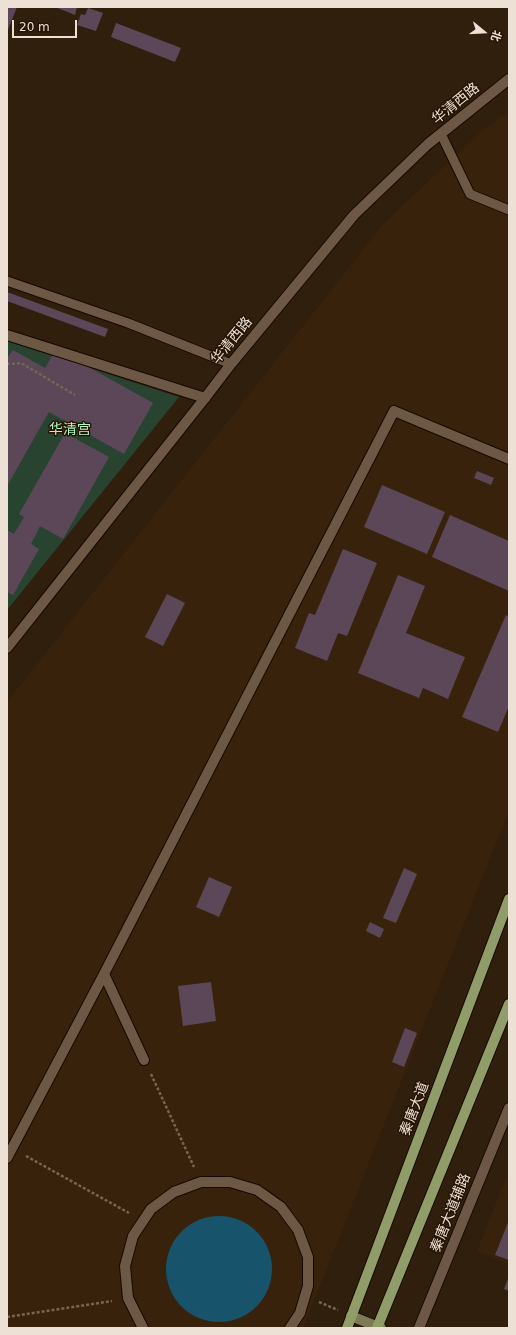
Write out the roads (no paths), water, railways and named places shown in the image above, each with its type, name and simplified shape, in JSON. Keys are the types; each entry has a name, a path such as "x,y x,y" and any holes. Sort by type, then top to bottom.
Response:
{"main road":[{"name":"秦唐大道","path":"346,1328 509,899"},
{"path":"351,1316 379,1328 509,1004"}],"street":[{"name":"华清西路","path":"7,648 231,364 354,215 442,134 509,79"},
{"path":"7,334 205,398"},
{"path":"7,1158 104,974 394,411 509,459"},
{"path":"104,974 144,1060"},
{"name":"秦唐大道辅路","path":"419,1328 509,1108"},
{"path":"143,1328 128,1298 125,1266 133,1236 151,1209 174,1192 201,1182 230,1182 257,1190 281,1206 298,1230 308,1257 308,1286 300,1313 290,1328"}],"lane":[{"path":"442,134 470,194 509,210"},
{"path":"7,281 128,323 231,364"}],"water":[{"path":"219,1216 239,1220 257,1231 268,1249 272,1269 268,1289 257,1307 239,1318 219,1322 199,1318 181,1307 170,1289 166,1269 170,1249 181,1231 199,1220"}],"park label":[{"name":"华清宫","path":"70,430"}]}
